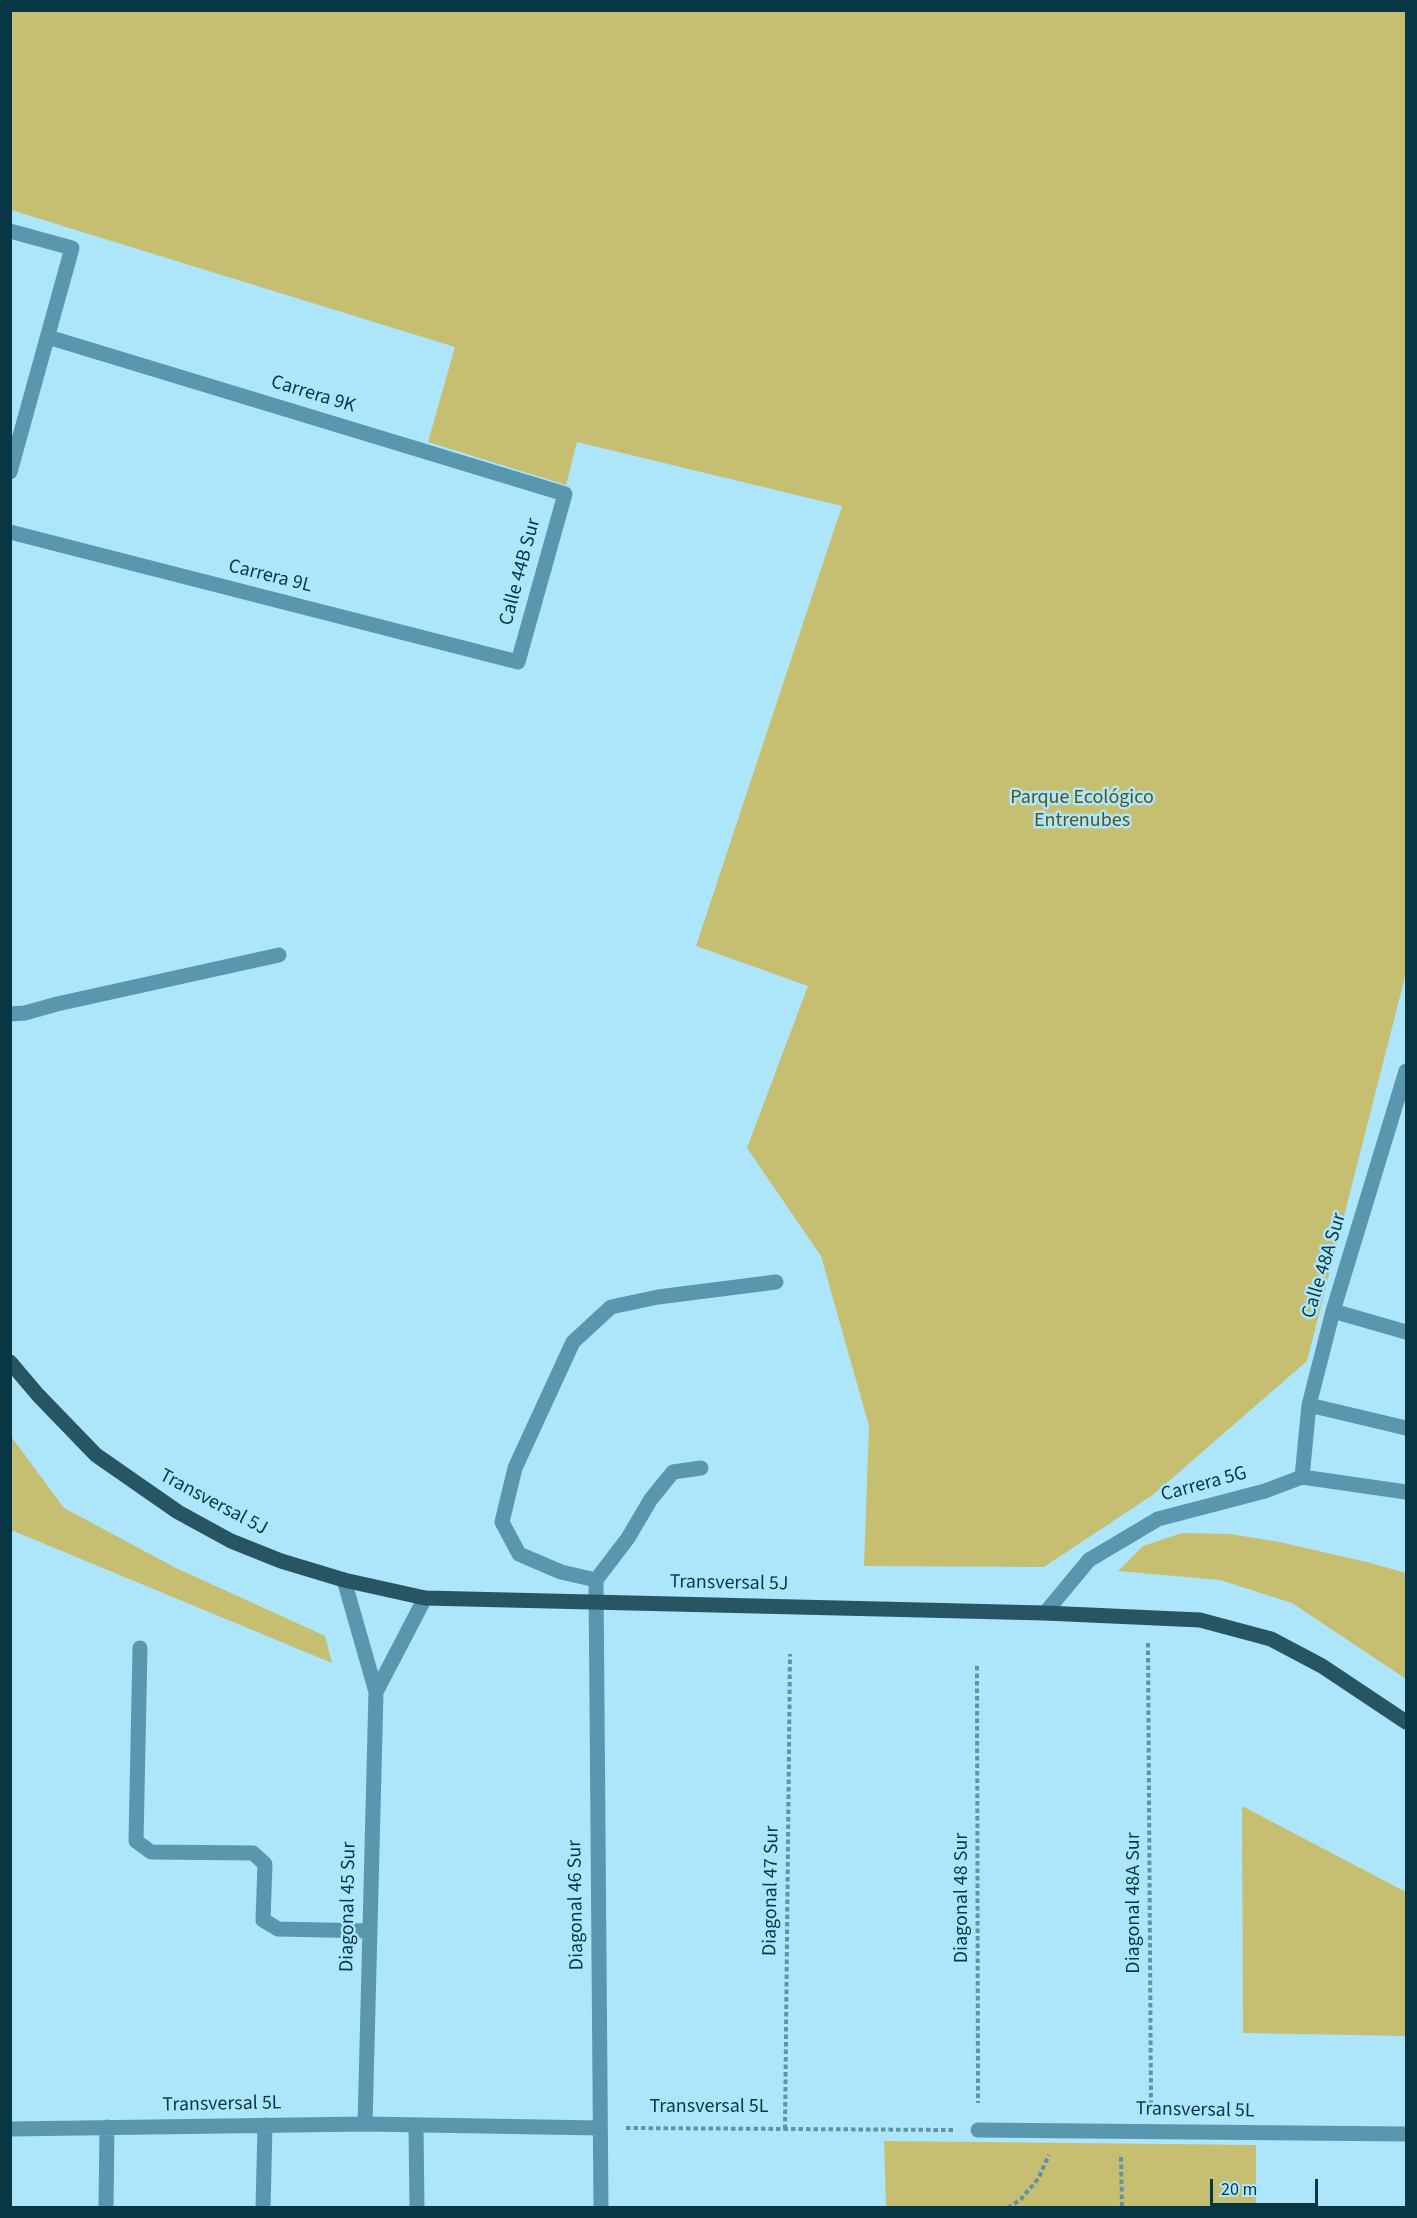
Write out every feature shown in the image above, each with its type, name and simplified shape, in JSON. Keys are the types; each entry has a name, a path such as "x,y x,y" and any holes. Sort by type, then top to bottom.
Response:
{"main road":[{"name":"Transversal 5J","path":"10,1362 96,1455 136,1484 187,1517 241,1545 281,1561 344,1580 425,1598 1045,1612 1200,1620 1271,1640 1322,1666 1407,1722"}],"street":[{"path":"10,231 72,249 48,337 18,418 10,472"},
{"name":"Carrera 9K","path":"48,337 565,494"},
{"name":"Calle 44B Sur","path":"518,662 565,494"},
{"name":"Carrera 9L","path":"10,532 518,662"},
{"path":"10,1014 25,1013 279,955"},
{"name":"Calle 48A Sur","path":"1302,1477 1309,1405 1333,1311 1407,1071"},
{"path":"701,1467 673,1473 651,1499 628,1538 596,1580 561,1572 519,1554 501,1522 515,1468 573,1342 611,1307 658,1297 776,1282"},
{"path":"1333,1311 1407,1332"},
{"path":"1309,1405 1407,1428"},
{"name":"Carrera 5G","path":"1045,1612 1089,1560 1158,1519 1264,1491 1302,1477 1407,1492"},
{"path":"344,1580 375,1692"},
{"name":"Diagonal 46 Sur","path":"596,1580 601,2208"},
{"path":"375,1692 425,1598"},
{"path":"140,1648 136,1841 151,1852 253,1853 265,1864 263,1920 278,1929 370,1931"},
{"name":"Diagonal 45 Sur","path":"365,2124 375,1692"},
{"name":"Transversal 5L","path":"10,2129 365,2124 600,2128"},
{"path":"263,2208 265,2125"},
{"path":"416,2125 417,2208"},
{"path":"106,2208 107,2127"},
{"name":"Transversal 5L","path":"978,2130 1407,2134"}],"path":[{"name":"Diagonal 47 Sur","path":"785,2129 790,1654"},
{"name":"Diagonal 48 Sur","path":"977,1666 978,2130"},
{"name":"Diagonal 48A Sur","path":"1148,1674 1151,2131"},
{"name":"Transversal 5L","path":"600,2128 978,2130"},
{"path":"1008,2208 1020,2199 1038,2179 1059,2130"},
{"path":"1121,2131 1122,2208"}],"green space":[{"name":"Parque Ecológico Entrenubes","path":"11,10 1406,11 1406,973 1307,1361 1154,1494 1044,1567 864,1566 869,1426 821,1256 747,1148 808,986 696,946 842,506 577,442 566,485 428,442 455,347 11,210"},
{"path":"10,1435 64,1508 174,1567 325,1636 332,1663 11,1530"},
{"path":"1182,1533 1230,1534 1279,1542 1406,1573 1406,1679 1292,1603 1220,1580 1118,1571 1143,1546"},
{"path":"1242,1806 1406,1892 1406,2036 1243,2033"},
{"path":"884,2141 1256,2145 1256,2207 886,2207"}]}
